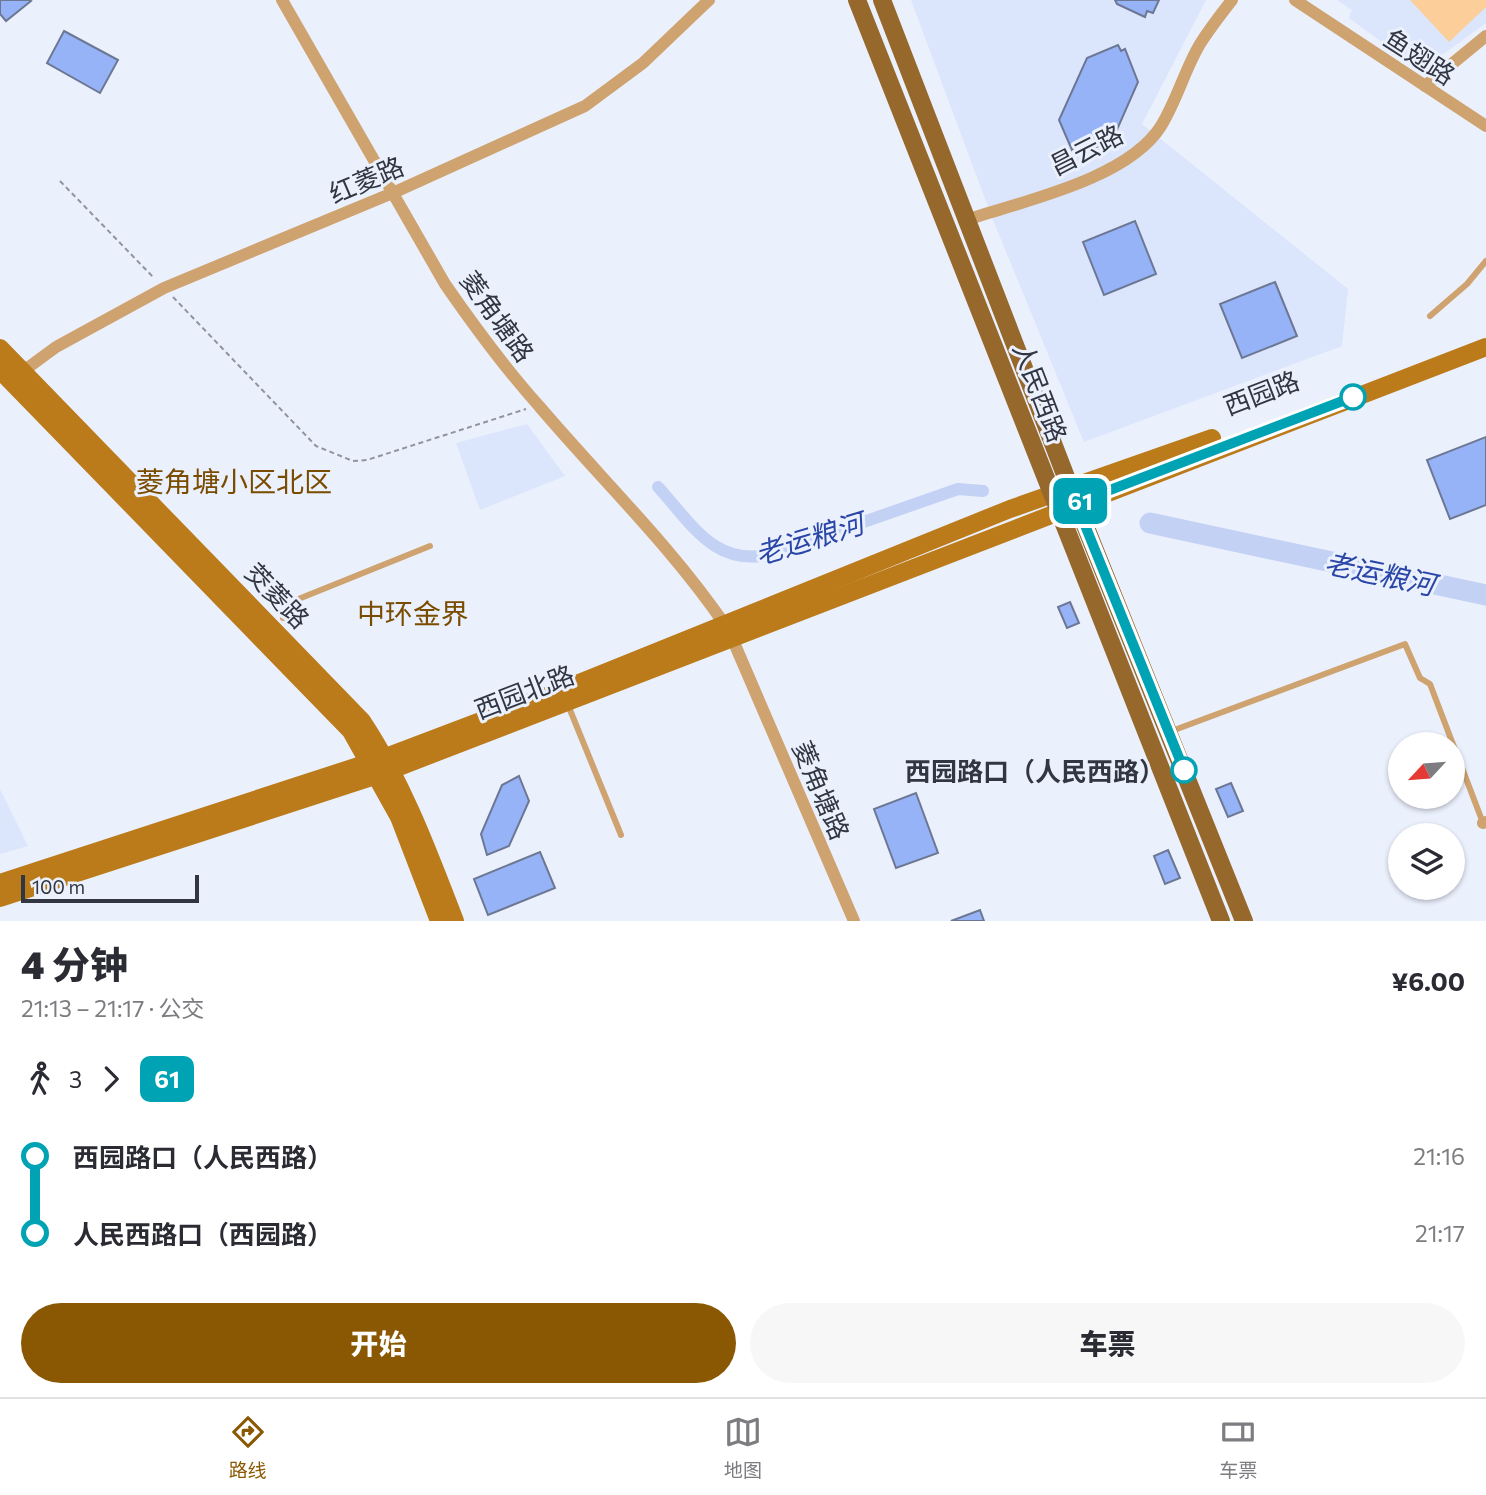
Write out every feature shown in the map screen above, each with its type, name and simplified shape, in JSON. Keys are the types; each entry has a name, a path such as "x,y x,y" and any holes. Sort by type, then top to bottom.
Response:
{"main road":[{"name":"人民西路","path":"857,0 1221,921"},
{"name":"人民西路","path":"882,0 1073,495 1244,921"},
{"name":"西园路","path":"1055,502 1211,439 1486,335"},
{"name":"西园路","path":"1073,495 1486,347"},
{"name":"茭菱路","path":"0,348 362,721 455,921"},
{"name":"茭菱路","path":"0,370 382,766 439,921"},
{"name":"西园北路","path":"0,883 382,766 1055,502"},
{"name":"西园北路","path":"0,898 567,703 728,632"}],"street":[{"name":"菱角塘路","path":"282,0 395,192 445,284 476,328 537,404 696,582 728,632 854,921"},
{"name":"红菱路","path":"22,372 56,346 164,288 395,192 585,106 643,63 709,0"},
{"name":"昌云路","path":"966,220 1078,183 1123,160 1144,145 1161,127 1200,44 1232,0"},
{"name":"鱼翅路","path":"1295,0 1486,126"},
{"path":"1425,86 1486,36"}],"lane":[{"path":"1430,316 1467,284 1486,261"},
{"path":"283,618 291,602 430,546"},
{"path":"1169,732 1405,644 1420,678 1430,684 1484,822"},
{"path":"567,703 621,835"}],"path":[{"path":"60,181 316,446 353,461 368,460 472,429 537,404"}],"shaded area":[{"path":"911,0 1206,0 1142,124 1348,289 1342,346 1084,442 993,220"},
{"path":"1337,0 1486,0 1486,23 1431,63 1412,64 1349,18 1352,10"},
{"path":"1410,0 1486,0 1486,7 1449,42"},
{"path":"527,424 565,476 480,510 456,443"},
{"path":"0,789 28,846 0,854"}],"building":[{"path":"0,0 31,1 6,21 0,14"},
{"path":"1115,0 1159,0 1153,13 1147,11 1145,17 1117,4"},
{"path":"64,31 118,60 100,93 47,63"},
{"path":"1118,45 1121,51 1125,49 1138,82 1112,141 1080,153 1077,147 1072,150 1059,120 1087,58"},
{"path":"1135,221 1156,274 1104,295 1083,242"},
{"path":"1275,282 1297,336 1242,358 1220,304"},
{"path":"1486,437 1486,505 1450,519 1427,460"},
{"path":"1070,602 1079,623 1067,628 1058,607"},
{"path":"519,776 529,801 509,846 487,855 481,834 502,785"},
{"path":"1231,783 1243,811 1228,817 1216,789"},
{"path":"916,793 938,853 896,868 874,809"},
{"path":"1168,850 1180,878 1165,884 1154,856"},
{"path":"540,852 555,888 488,915 474,879"},
{"path":"980,910 984,921 951,921"}],"waterway":[{"name":"老运粮河","path":"658,487 706,540 735,555 752,557 772,554 958,489 983,491"},
{"name":"老运粮河","path":"1150,523 1486,595"}],"bus line":[{"name":"61","path":"1184,770 1076,503 1353,397"}],"place":[{"name":"西园路口（人民西路）","path":"1184,770"}],"district":[{"name":"菱角塘小区北区","path":"234,481"},
{"name":"中环金界","path":"413,613"}]}
